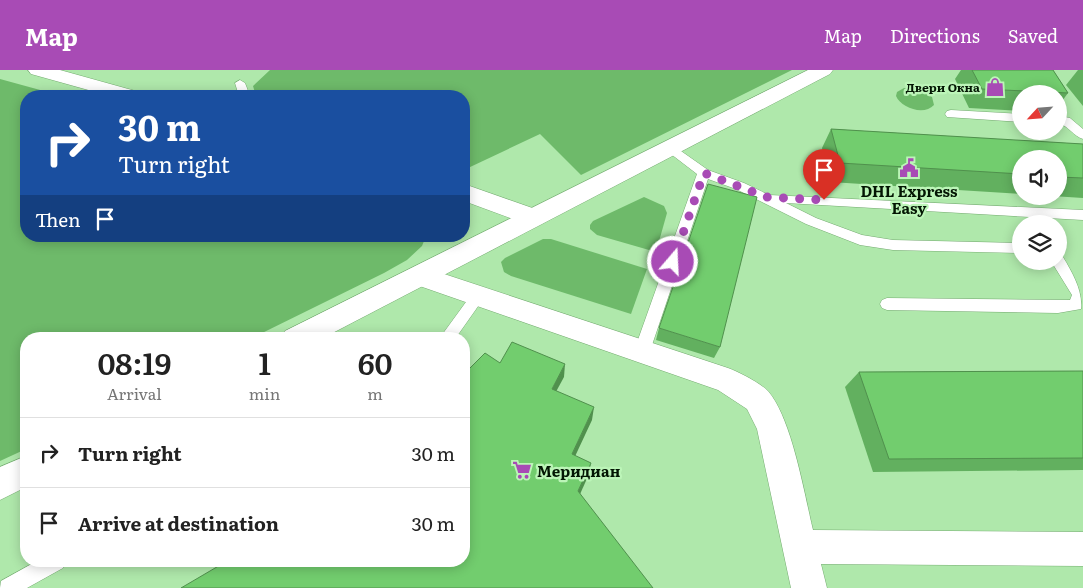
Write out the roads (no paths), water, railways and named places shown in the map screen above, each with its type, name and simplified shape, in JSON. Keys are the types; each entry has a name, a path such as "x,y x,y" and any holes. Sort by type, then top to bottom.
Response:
{"main road":[{"path":"38,70 110,90"},
{"path":"309,332 823,70"},
{"path":"470,194 532,217"},
{"path":"420,276 479,294 728,381 757,400 772,426 809,588"},
{"path":"0,484 20,474"},
{"path":"799,547 1083,549"}],"lane":[{"path":"240,83 243,90"},
{"path":"951,114 1012,117"},
{"path":"1068,121 1083,122"},
{"path":"1068,124 1083,134"},
{"path":"671,148 704,173 766,197 811,221 860,240 893,245 1012,248"},
{"path":"642,351 704,173"},
{"path":"766,197 1083,215"},
{"path":"887,304 1039,307 1076,305 1079,295 1064,270"},
{"path":"451,332 479,294"},
{"path":"8,588 45,567"}],"place":[{"name":"Двери Окна","path":"995,87"},
{"name":"DHL Express Easy","path":"909,168"},
{"name":"Меридиан","path":"522,470"}]}
